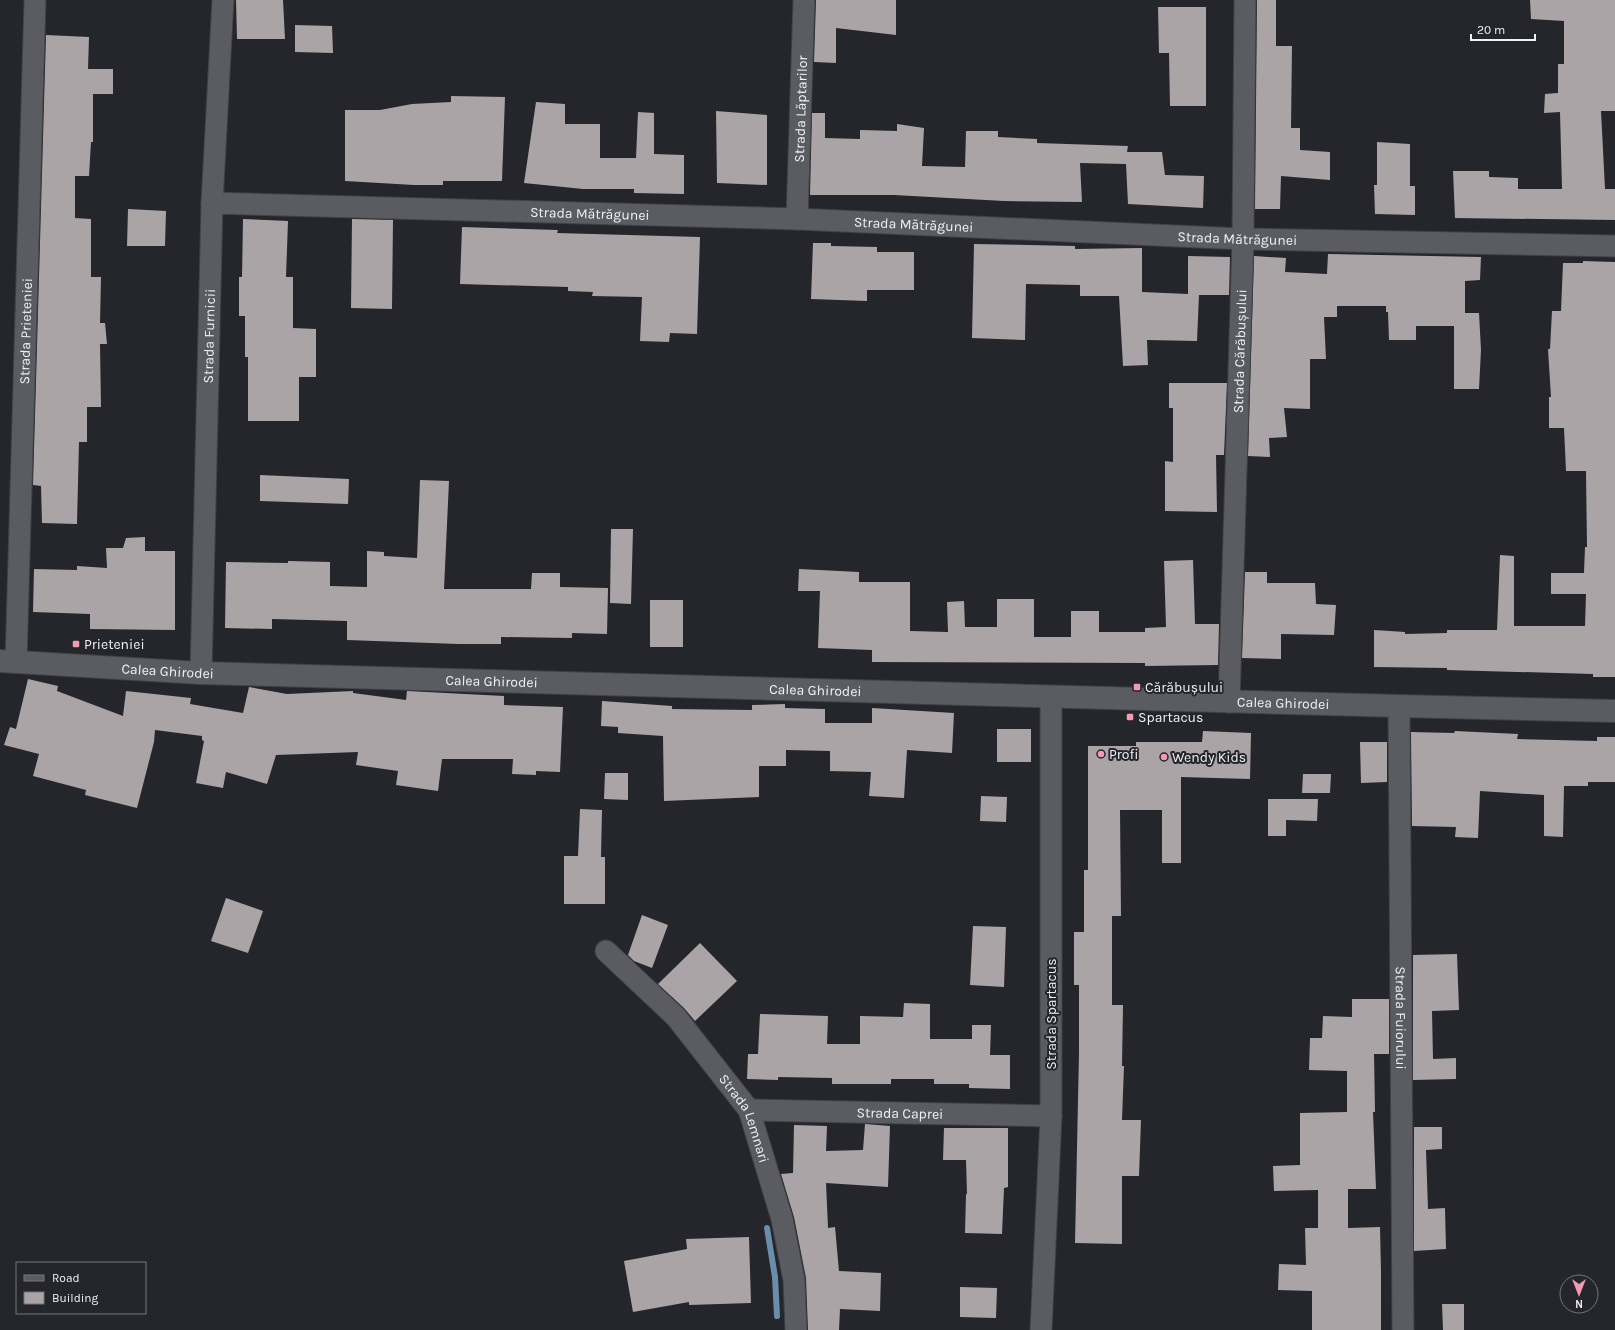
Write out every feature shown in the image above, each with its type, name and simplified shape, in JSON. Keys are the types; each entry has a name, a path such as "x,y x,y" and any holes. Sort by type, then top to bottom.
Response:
{"street":[{"name":"Strada Prieteniei","path":"8,662 35,0"},
{"name":"Strada Furnicii","path":"201,673 212,203 223,0"},
{"name":"Strada Lăptarilor","path":"796,219 804,0"},
{"name":"Strada Cărăbușului","path":"1229,702 1243,239 1245,0"},
{"name":"Strada Mătrăgunei","path":"212,203 796,219 1243,239 1615,246"},
{"name":"Calea Ghirodei","path":"8,662 201,673 1229,702 1615,711"},
{"name":"Strada Spartacus","path":"1041,1330 1051,1116 1051,697"},
{"name":"Strada Fuiorului","path":"1399,706 1403,1330"},
{"name":"Strada Lemnari","path":"606,951 676,1017 750,1110 782,1219 794,1280 794,1330"},
{"name":"Strada Caprei","path":"750,1110 1051,1116"}],"building":[{"path":"236,0 283,0 285,39 237,39"},
{"path":"816,0 896,0 896,35 836,28 836,63 814,62"},
{"path":"1257,0 1276,0 1276,46 1292,46 1291,128 1300,128 1300,150 1330,152 1330,180 1281,176 1280,209 1255,209"},
{"path":"1530,0 1615,0 1615,111 1601,111 1605,189 1615,189 1615,220 1455,218 1453,171 1489,171 1489,177 1518,178 1518,189 1562,189 1560,112 1544,113 1545,94 1558,93 1558,64 1564,64 1564,21 1531,19"},
{"path":"1158,7 1206,7 1206,106 1170,106 1169,53 1159,53"},
{"path":"295,25 332,26 333,53 295,52"},
{"path":"46,35 89,37 88,69 113,69 113,94 93,94 93,142 91,142 89,176 75,176 75,218 91,219 91,277 101,277 100,323 105,323 107,344 100,344 101,407 87,407 87,442 79,442 77,524 42,523 41,486 33,485"},
{"path":"451,96 505,97 502,181 443,181 443,185 414,185 345,181 345,110 380,110 412,104 451,102"},
{"path":"536,102 565,104 565,124 600,124 600,158 636,158 638,112 654,113 654,154 684,155 684,194 634,193 634,189 583,189 524,183"},
{"path":"716,111 767,115 767,185 717,183"},
{"path":"812,113 825,113 825,138 860,139 860,130 897,131 897,124 924,128 922,166 965,167 966,131 998,131 998,137 1037,139 1037,143 1128,146 1127,152 1162,152 1165,175 1204,176 1203,208 1128,204 1126,164 1080,163 1082,202 1004,201 894,195 810,195"},
{"path":"1377,142 1410,144 1410,186 1415,186 1415,215 1375,214 1374,185 1377,185"},
{"path":"128,209 166,211 165,246 127,246"},
{"path":"243,219 288,221 286,277 293,277 293,328 316,329 316,377 299,377 299,421 248,421 248,357 245,357 245,316 239,316 239,277 242,277"},
{"path":"352,219 393,220 392,309 351,308"},
{"path":"462,227 558,230 557,233 700,237 697,334 670,333 669,342 640,341 642,297 592,296 593,292 568,291 568,287 460,284"},
{"path":"813,243 831,243 831,246 877,247 877,252 914,252 914,290 867,290 867,301 811,299"},
{"path":"974,244 1075,246 1075,249 1142,248 1142,292 1188,294 1188,256 1230,257 1229,295 1199,295 1197,341 1147,340 1148,365 1123,366 1119,296 1080,296 1080,285 1026,284 1025,340 972,338"},
{"path":"1328,254 1481,257 1480,280 1465,281 1465,313 1479,313 1481,350 1479,389 1454,389 1454,326 1416,326 1416,340 1389,340 1388,312 1386,312 1386,306 1337,306 1337,317 1324,317 1326,359 1310,359 1310,409 1284,408 1287,437 1269,438 1270,457 1248,456 1254,256 1286,258 1285,272 1327,274"},
{"path":"1583,261 1615,262 1615,677 1593,677 1593,674 1447,670 1447,668 1374,667 1374,630 1405,632 1405,634 1447,633 1447,630 1497,630 1500,555 1514,556 1514,626 1585,626 1586,594 1551,594 1551,573 1584,573 1585,547 1587,547 1586,471 1566,471 1564,428 1549,428 1549,397 1551,397 1548,349 1550,349 1552,311 1561,311 1563,263 1583,263"},
{"path":"1169,383 1227,383 1224,455 1216,455 1217,512 1165,511 1165,461 1173,462 1173,408 1169,408"},
{"path":"260,475 349,479 348,504 260,501"},
{"path":"420,480 449,481 444,589 531,589 532,573 560,573 560,587 608,588 607,634 572,633 572,638 501,637 501,644 459,644 347,640 347,621 272,619 272,629 225,628 226,562 330,562 330,586 367,587 367,551 384,552 384,556 417,558"},
{"path":"611,529 633,529 631,604 610,603"},
{"path":"145,537 145,551 175,551 175,630 90,629 90,614 33,612 34,569 77,570 77,566 107,568 106,548 123,548 126,538"},
{"path":"1193,560 1195,624 1219,624 1218,665 1145,666 1145,663 872,662 872,650 818,648 820,591 798,591 799,569 859,572 859,582 910,582 910,631 948,632 947,602 964,601 965,627 997,627 997,599 1034,599 1034,637 1071,637 1071,611 1099,611 1099,632 1145,632 1145,628 1166,627 1164,561"},
{"path":"1245,572 1267,572 1267,583 1315,583 1316,604 1336,605 1334,635 1281,634 1281,659 1242,658"},
{"path":"650,600 683,600 683,647 650,647"},
{"path":"28,679 58,686 57,691 123,716 126,691 191,698 190,704 243,713 249,687 287,694 353,691 353,693 406,700 407,691 504,696 504,705 563,707 560,772 536,771 536,775 512,774 513,759 442,759 438,791 396,785 398,771 356,765 358,752 276,755 267,784 226,772 223,788 196,783 204,741 202,740 202,736 155,730 154,742 137,808 85,795 86,790 33,776 39,754 4,745 10,727 16,729"},
{"path":"602,701 672,706 672,709 752,710 752,705 785,704 785,708 825,709 825,723 872,723 872,708 954,713 952,753 907,750 904,798 869,796 871,772 830,771 830,751 786,750 786,766 759,766 759,797 664,801 663,736 618,733 618,727 601,726"},
{"path":"997,729 1031,729 1031,762 997,762"},
{"path":"1203,731 1251,733 1250,779 1181,777 1181,863 1162,863 1162,810 1120,810 1121,916 1112,916 1112,1005 1123,1005 1122,1066 1124,1066 1122,1120 1141,1120 1139,1176 1122,1176 1122,1244 1075,1243 1079,985 1074,985 1074,932 1084,932 1084,870 1088,870 1088,746 1136,746 1136,742 1202,742"},
{"path":"1455,731 1518,734 1517,739 1597,741 1597,737 1615,737 1615,782 1588,782 1588,786 1564,786 1563,837 1544,836 1544,795 1480,791 1478,838 1455,837 1456,827 1412,826 1411,732 1454,733"},
{"path":"1360,742 1387,742 1387,782 1361,783"},
{"path":"605,773 628,773 628,800 604,799"},
{"path":"1303,774 1331,774 1330,793 1302,793"},
{"path":"981,796 1007,797 1006,822 980,821"},
{"path":"1268,799 1318,799 1317,821 1286,820 1286,836 1268,836"},
{"path":"580,809 602,810 601,857 605,857 605,904 564,904 564,856 578,856"},
{"path":"226,898 263,911 248,953 211,941"},
{"path":"642,915 668,925 652,968 634,961 628,955"},
{"path":"973,926 1006,927 1004,987 970,985"},
{"path":"700,943 737,981 695,1021 684,1008 658,984"},
{"path":"1457,954 1459,1010 1432,1011 1433,1059 1456,1058 1456,1079 1413,1080 1413,955"},
{"path":"1352,999 1389,999 1389,1054 1374,1054 1375,1112 1373,1112 1376,1189 1348,1189 1348,1228 1380,1227 1381,1330 1312,1330 1312,1291 1278,1290 1279,1264 1306,1265 1305,1228 1318,1228 1318,1190 1274,1191 1273,1166 1300,1165 1300,1113 1347,1112 1347,1071 1309,1070 1310,1038 1322,1038 1323,1016 1352,1017"},
{"path":"904,1003 930,1004 930,1039 972,1039 972,1025 991,1025 990,1055 1010,1055 1010,1089 969,1088 969,1084 934,1084 934,1079 891,1079 891,1084 832,1084 832,1078 778,1077 778,1080 747,1079 748,1054 758,1054 760,1014 828,1016 827,1044 860,1044 860,1016 903,1017"},
{"path":"865,1124 890,1126 888,1187 826,1183 828,1228 835,1227 839,1271 881,1273 880,1311 840,1309 839,1330 808,1330 806,1278 794,1217 781,1174 793,1173 794,1125 827,1126 826,1151 863,1150"},
{"path":"1414,1127 1442,1127 1442,1149 1426,1150 1428,1209 1445,1208 1446,1249 1414,1251"},
{"path":"944,1128 1008,1128 1008,1187 1004,1188 1002,1234 965,1233 967,1194 966,1160 943,1160"},
{"path":"749,1237 751,1303 689,1305 689,1302 633,1312 624,1261 687,1249 686,1239"},
{"path":"960,1287 997,1288 996,1318 960,1317"},
{"path":"1442,1304 1464,1304 1464,1330 1443,1330"}],"waterway":[{"path":"767,1228 775,1277 777,1316"}],"place":[{"name":"Prieteniei","path":"76,644"},
{"name":"Cărăbușului","path":"1137,687"},
{"name":"Spartacus","path":"1130,717"},
{"name":"Profi","path":"1101,754"},
{"name":"Wendy Kids","path":"1164,757"}]}
